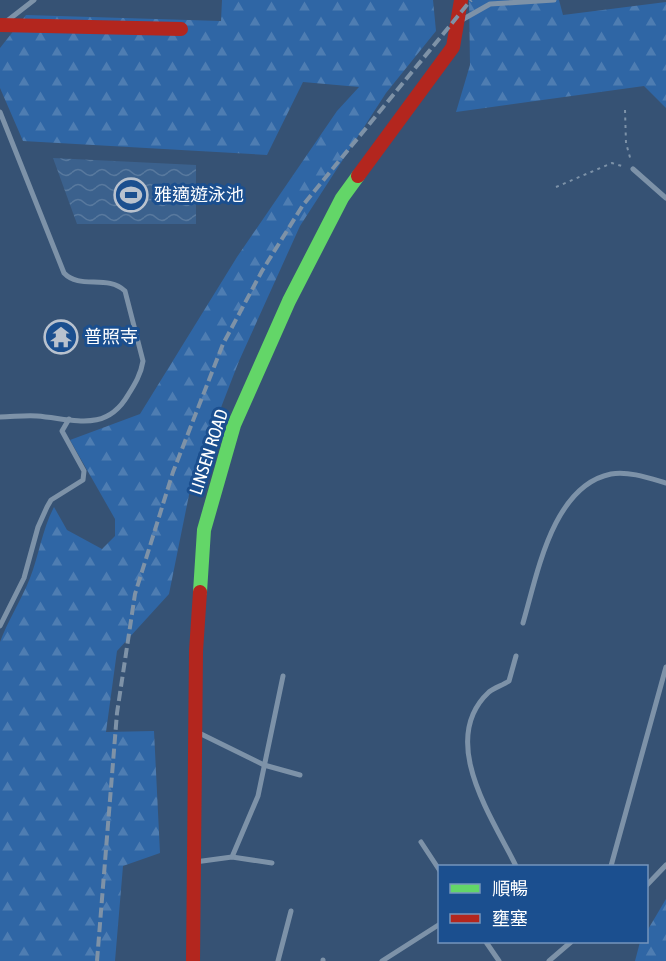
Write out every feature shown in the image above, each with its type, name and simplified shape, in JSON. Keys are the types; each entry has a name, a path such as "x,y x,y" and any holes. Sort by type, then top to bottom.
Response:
{"main road":[{"name":"LINSEN ROAD","path":"193,961 196,651 204,530 234,425 289,302 342,198 453,47 458,12"},
{"path":"0,26 181,29"}],"lane":[{"path":"0,26 34,0"},
{"path":"458,12 490,4 554,0"},
{"path":"0,112 64,273 76,281 111,282 125,291 142,361 136,381 120,409 113,415 83,421 34,416 0,417"},
{"path":"633,169 666,198"},
{"path":"0,626 24,578 38,527 47,507 51,500 83,480 84,471 62,431 69,420"},
{"path":"523,623 556,520 575,496 594,481 611,474 632,474 666,483"},
{"path":"515,865 474,782 466,752 472,720 489,692 509,681 516,656"},
{"path":"612,865 666,667"},
{"path":"232,856 258,796 283,675"},
{"path":"195,731 264,765 300,775"},
{"path":"421,842 438,868"},
{"path":"194,862 232,856 272,863"},
{"path":"648,884 666,865"},
{"path":"278,961 291,911"},
{"path":"382,961 438,925"},
{"path":"487,943 499,961"},
{"path":"549,961 570,943"}],"path":[{"path":"625,110 626,143 633,169"},
{"path":"556,187 612,163 633,169"}],"green space":[{"path":"222,0 433,0 436,31 386,93 300,226 239,361 191,485 169,594 117,651 106,732 154,731 160,853 123,866 115,961 0,961 0,642 30,578 46,525 54,507 67,530 102,549 115,536 115,519 70,440 140,414 237,257 337,111 359,87 303,82 267,155 23,141 0,88 0,48 26,15 221,21"},
{"path":"469,0 559,0 563,15 666,2 666,108 644,86 456,112 470,65"},
{"path":"666,899 666,961 635,961 640,943 648,943 648,929"}],"water":[{"name":"雅適遊泳池","path":"53,158 196,165 196,224 77,224"}],"railway":[{"path":"97,961 117,713 135,594 173,472 223,344 262,271 303,205 471,0"}],"traffic: fast":[{"path":"200,592 204,530 234,425 289,301 342,198 358,176"}],"traffic: jam":[{"path":"358,176 453,47 461,0"},
{"path":"0,25 181,29"},
{"path":"193,961 196,651 200,592"}],"place":[{"name":"雅適遊泳池","path":"131,195"},
{"name":"普照寺","path":"61,337"}]}
